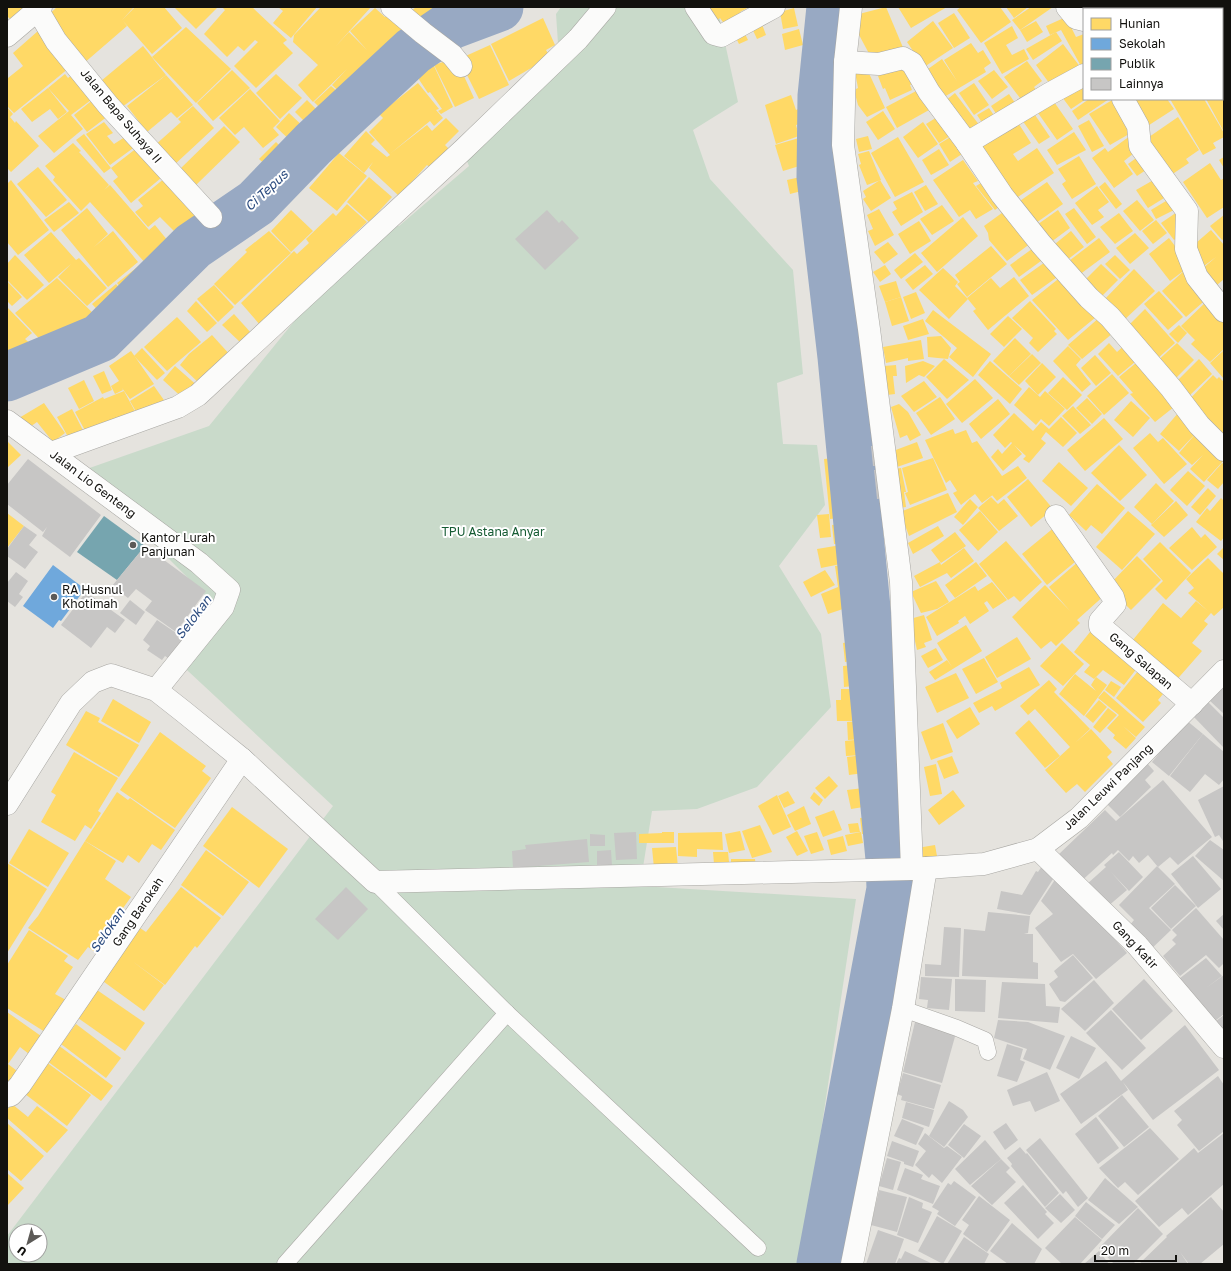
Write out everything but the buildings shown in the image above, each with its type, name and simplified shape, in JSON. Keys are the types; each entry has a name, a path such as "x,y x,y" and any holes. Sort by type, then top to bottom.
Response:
{"street":[{"path":"392,7 456,60"},
{"path":"51,453 178,407 198,395 464,149 578,39 605,7"},
{"path":"696,7 714,34 721,36 774,7"},
{"path":"851,7 845,62 843,145 869,329 901,582 912,869 903,1009 852,1264"},
{"path":"1067,7 1076,18 1083,20"},
{"path":"7,36 38,8"},
{"name":"Jalan Bapa Suhaya II","path":"38,8 56,42 108,105 211,218"},
{"path":"845,62 879,64 903,58 912,62 929,92 967,143 1002,195 1041,244 1075,283 1110,317 1171,388 1199,425 1224,450"},
{"path":"967,143 1083,76"},
{"path":"1124,100 1138,126 1140,146 1187,211 1186,249 1197,277 1224,311"},
{"name":"Jalan Lio Genteng","path":"7,420 199,563 229,590 223,607 156,690"},
{"name":"Gang Salapan","path":"1056,516 1113,597 1115,604 1100,621 1100,626 1192,704"},
{"name":"Jalan Leuwi Panjang","path":"375,882 871,868 912,869 984,864 1038,849 1078,818 1224,671"},
{"path":"7,804 71,703 93,682 111,675 156,690 242,759 375,882"},
{"name":"Gang Barokah","path":"14,1090 242,759"},
{"name":"Gang Katir","path":"1038,849 1137,945 1222,1042"}],"lane":[{"path":"375,882 507,1013 758,1248"},
{"path":"903,1009 974,1034 985,1040 988,1052"},
{"path":"285,1264 507,1013"}],"green space":[{"name":"TPU Astana Anyar","path":"561,7 717,7 738,102 693,130 710,179 793,270 803,374 777,383 783,444 817,445 825,505 779,566 821,634 831,707 757,787 697,809 652,811 640,886 856,899 801,1264 7,1264 8,1235 8,1263 48,1263 48,1223 17,1223 333,806 174,658 214,604 81,471 209,426 379,217 399,226 469,166 461,147 559,58 556,14"}],"waterway":[{"name":"Ci Tepus","path":"7,377 100,338 193,246 256,203 313,144 413,51 451,25 499,7"},
{"path":"821,1264 891,889 890,859 842,357 821,177 822,96 831,7"}],"place":[{"name":"Kantor Lurah Panjunan","path":"133,545"},
{"name":"RA Husnul Khotimah","path":"54,597"}],"water label":[{"name":"Selokan","path":"193,617"},
{"name":"Selokan","path":"107,930"}]}
